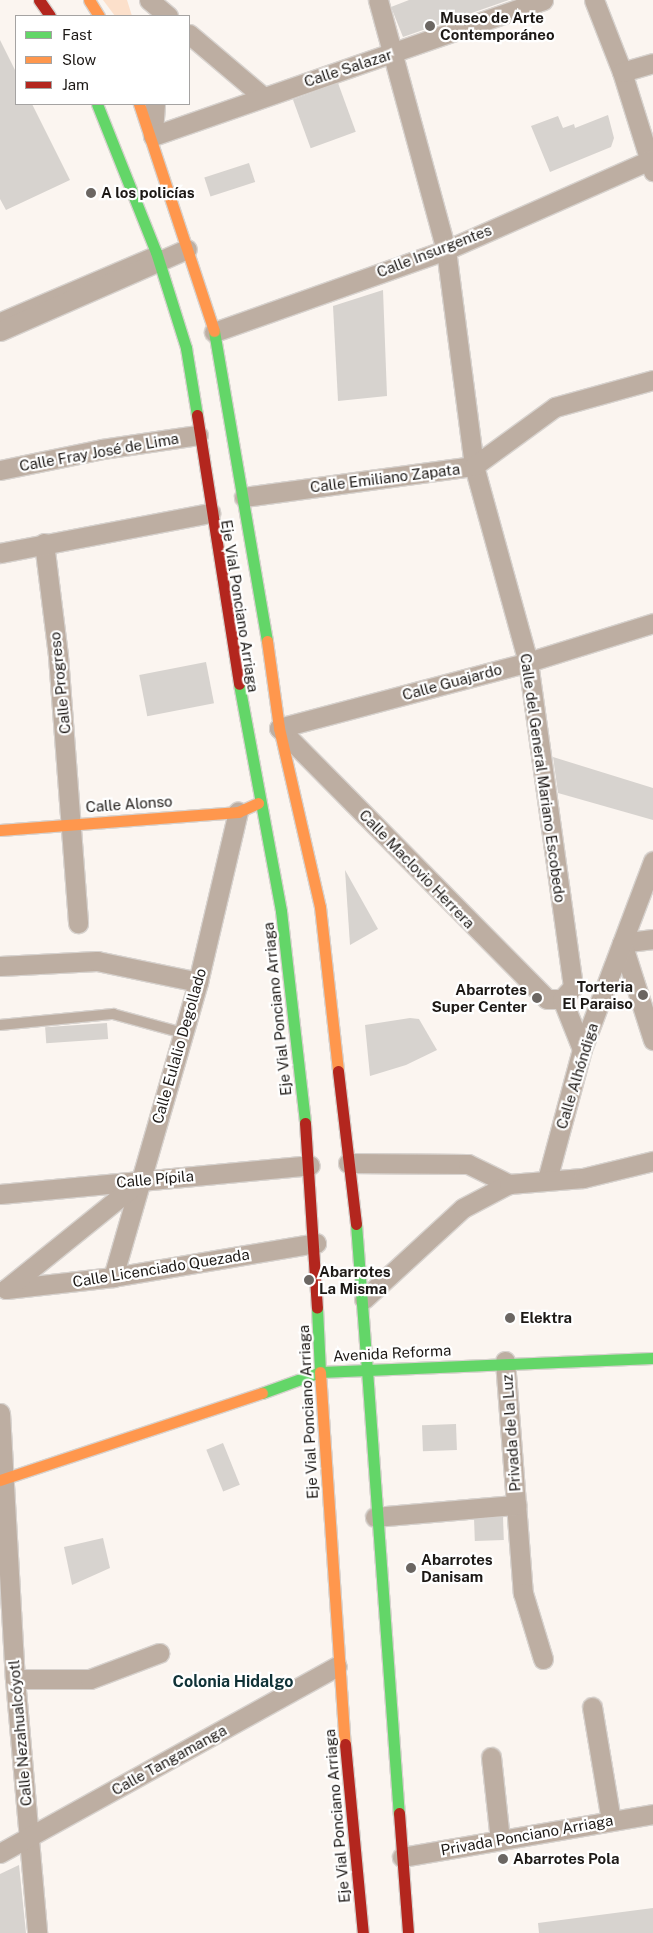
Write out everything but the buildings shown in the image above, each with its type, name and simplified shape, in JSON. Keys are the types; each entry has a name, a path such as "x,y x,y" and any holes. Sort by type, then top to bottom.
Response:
{"main road":[{"path":"40,0 49,15"},
{"path":"89,0 99,15"},
{"name":"Eje Vial Ponciano Arriaga","path":"97,105 158,258 186,348 210,512 258,802 281,911 310,1165 316,1243 320,1372 338,1666 363,1933"},
{"name":"Eje Vial Ponciano Arriaga","path":"139,105 153,136 186,249 214,332 244,497 279,728 320,907 364,1299 375,1517 408,1933"},
{"name":"Calle Alonso","path":"0,830 238,812 258,802"},
{"name":"Avenida Reforma","path":"3,1479 182,1422 320,1372 505,1361 653,1358"}],"street":[{"path":"140,0 144,15"},
{"path":"149,0 167,15"},
{"name":"Calle del General Mariano Escobedo","path":"379,0 446,250 474,466 528,662 573,987 562,999"},
{"name":"Calle Salazar","path":"153,136 262,96 543,0"},
{"path":"594,0 622,72 651,166"},
{"path":"190,35 262,96"},
{"path":"622,72 653,63"},
{"path":"153,136 155,105"},
{"name":"Calle Insurgentes","path":"214,332 446,250 651,166"},
{"path":"0,331 158,258 186,249"},
{"name":"Calle Emiliano Zapata","path":"244,497 474,466 555,407 653,380"},
{"name":"Calle Fray José de Lima","path":"0,470 102,449 198,435"},
{"path":"0,553 210,512"},
{"name":"Calle Progreso","path":"44,543 73,823 78,923"},
{"name":"Calle Guajardo","path":"279,728 528,662 653,624"},
{"name":"Calle Maclovio Herrera","path":"279,728 547,999 562,999"},
{"name":"Calle Eulalio Degollado","path":"113,1277 198,982 238,812"},
{"name":"Calle Alhóndiga","path":"547,1180 582,1049 653,861"},
{"path":"653,939 622,943 653,1040"},
{"path":"0,966 98,961 198,982"},
{"path":"562,999 582,1049"},
{"path":"364,1299 463,1208 509,1184 583,1178 653,1161"},
{"path":"348,1163 468,1164 509,1184"},
{"name":"Calle Pípila","path":"0,1194 310,1165"},
{"name":"Calle Licenciado Quezada","path":"3,1291 141,1180"},
{"name":"Calle Licenciado Quezada","path":"3,1291 113,1277 316,1243"},
{"name":"Privada de la Luz","path":"505,1361 523,1593 543,1659"},
{"name":"Calle Nezahualcóyotl","path":"0,1413 15,1679 37,1933"},
{"name":"Privada de la Luz","path":"375,1517 516,1505"},
{"path":"15,1679 90,1679 159,1652"},
{"name":"Calle Tangamanga","path":"0,1853 338,1666"},
{"path":"592,1707 611,1820"},
{"path":"492,1757 500,1840"},
{"name":"Privada Ponciano Arriaga","path":"402,1858 653,1814"}],"lane":[{"path":"0,318 158,258"},
{"path":"0,1025 113,1014 183,1033"}],"shaded area":[{"path":"103,0 127,0 132,15 114,15"}],"traffic: fast":[{"path":"97,105 156,252 186,348 197,415"},
{"path":"214,331 267,641"},
{"path":"239,684 281,911 305,1123"},
{"path":"356,1224 367,1370"},
{"path":"317,1308 320,1372"},
{"path":"262,1393 320,1372 653,1358"},
{"path":"367,1370 399,1813"}],"traffic: slow":[{"path":"89,0 98,15"},
{"path":"139,105 214,331"},
{"path":"267,641 279,728 320,907 338,1071"},
{"path":"0,830 238,812 258,803"},
{"path":"320,1372 345,1744"},
{"path":"0,1480 262,1393"}],"traffic: jam":[{"path":"39,0 49,15"},
{"path":"197,415 239,684"},
{"path":"338,1071 356,1224"},
{"path":"305,1123 317,1308"},
{"path":"345,1744 363,1933"},
{"path":"399,1813 408,1933"}],"place":[{"name":"Museo de Arte Contemporáneo","path":"430,26"},
{"name":"A los policías","path":"91,193"},
{"name":"Torteria El Paraiso","path":"643,995"},
{"name":"Abarrotes Super Center","path":"537,998"},
{"name":"Abarrotes La Misma","path":"309,1280"},
{"name":"Elektra","path":"510,1318"},
{"name":"Abarrotes Danisam","path":"411,1568"},
{"name":"Abarrotes Pola","path":"503,1859"}],"district":[{"name":"Colonia Hidalgo","path":"233,1682"}]}
